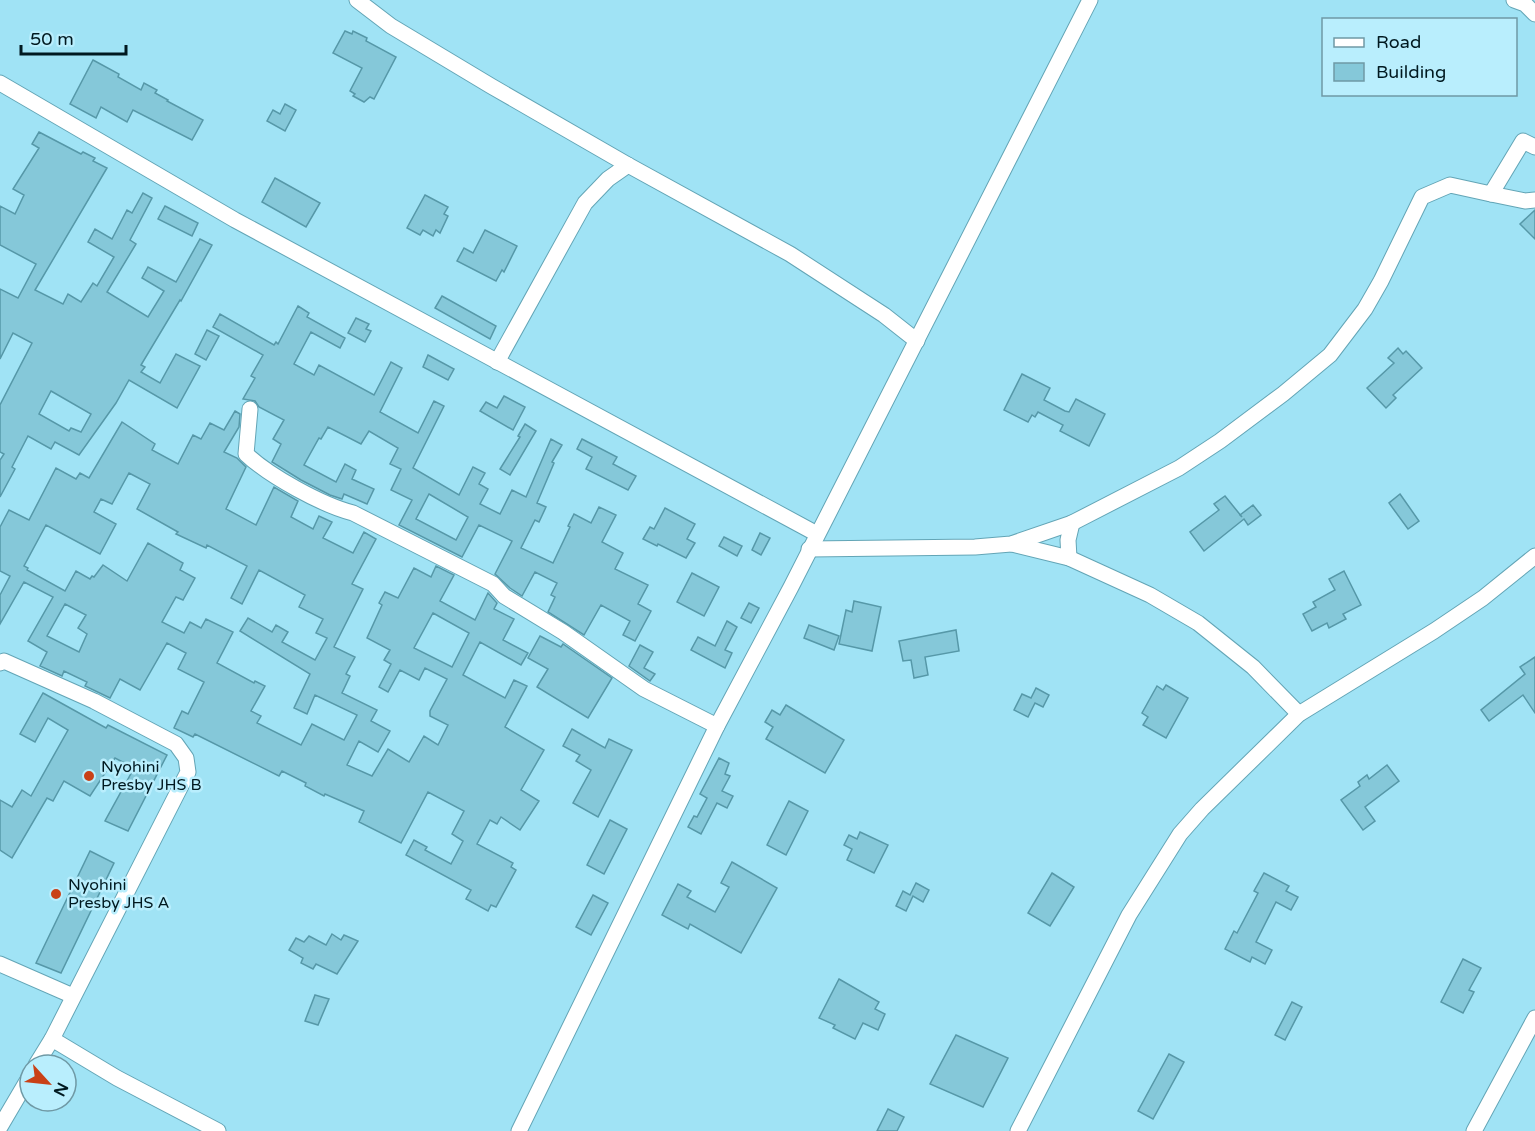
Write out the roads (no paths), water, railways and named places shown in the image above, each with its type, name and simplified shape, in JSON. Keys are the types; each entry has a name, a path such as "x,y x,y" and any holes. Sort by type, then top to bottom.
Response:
{"street":[{"path":"357,0 391,26 628,165 790,254 884,315 916,341"},
{"path":"519,1131 717,726 1090,0"},
{"path":"0,83 235,220 817,534"},
{"path":"1491,194 1523,141 1535,147"},
{"path":"497,362 585,203 608,179 628,165"},
{"path":"809,549 956,547 1011,543 1072,523 1168,474 1220,441 1330,355 1365,309 1382,281 1422,197 1450,185 1525,201 1535,200"},
{"path":"250,409 246,454 258,465 333,508 353,513 493,584 504,597 563,632 644,689 717,726"},
{"path":"1069,558 1068,540 1072,523"},
{"path":"1011,543 1069,558 1150,596 1210,632 1260,673 1299,714"},
{"path":"1018,1131 1129,915 1180,834 1223,787 1299,714 1434,631 1483,598 1535,556"},
{"path":"0,663 4,661 94,702 176,744 186,758 188,772 43,1053"},
{"path":"0,964 73,996"},
{"path":"1474,1131 1535,1018"},
{"path":"52,1039 117,1078 218,1131"},
{"path":"0,1127 18,1096"}],"place":[{"name":"Nyohini Presby JHS B","path":"89,776"},
{"name":"Nyohini Presby JHS A","path":"56,894"}]}
